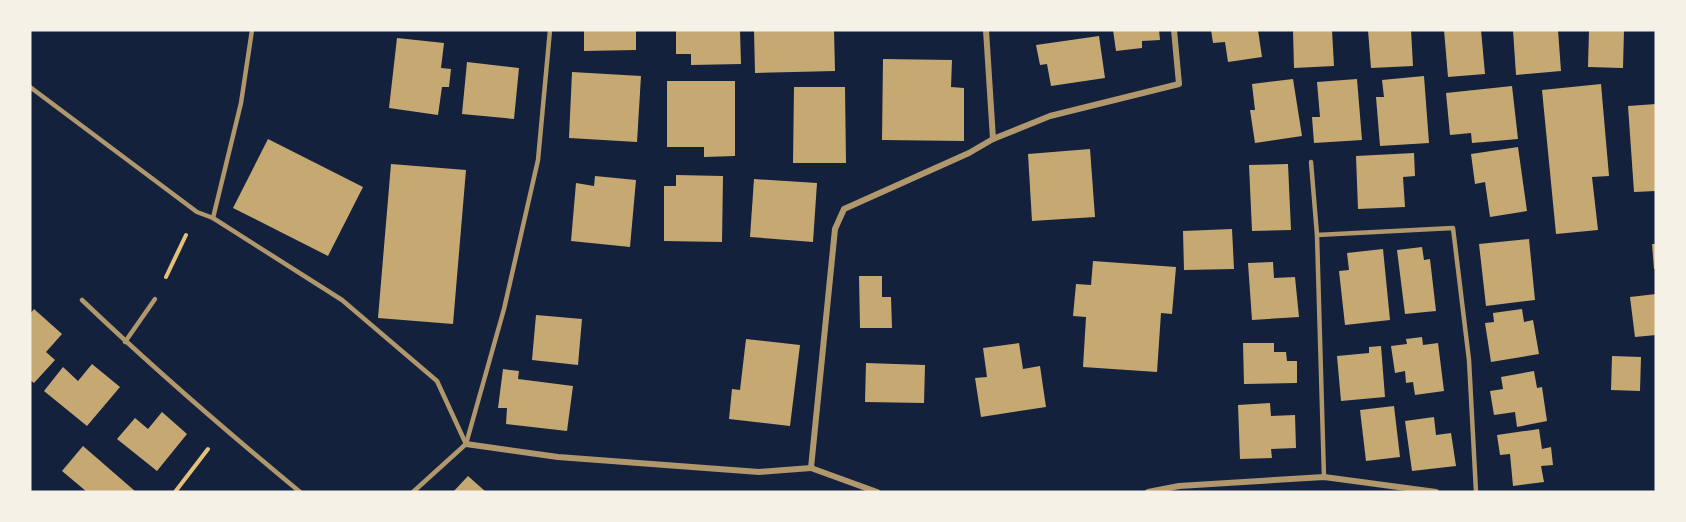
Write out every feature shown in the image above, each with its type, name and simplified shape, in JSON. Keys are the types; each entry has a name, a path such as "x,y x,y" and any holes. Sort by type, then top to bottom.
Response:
{"street":[{"path":"986,30 993,139"},
{"path":"811,468 836,229 844,209 969,153 993,139 1050,116 1179,84 1174,30"},
{"path":"466,444 558,457 747,471 811,468 877,492"},
{"path":"1148,492 1179,486 1324,477 1436,492"}],"lane":[{"path":"213,218 241,103 252,30"},
{"path":"413,492 466,444 504,309 538,160 550,30"},
{"path":"30,87 197,212 213,218 342,300 437,381 466,444"},
{"path":"1311,162 1317,235 1324,477"},
{"path":"1317,235 1453,228 1469,360 1476,492"},
{"path":"125,342 155,299"},
{"path":"82,300 125,342 300,492"}],"path":[{"path":"155,299 197,212"},
{"path":"175,492 224,429"}],"building":[{"path":"584,30 636,30 636,50 584,51"},
{"path":"676,30 740,30 741,64 691,65 691,54 676,54"},
{"path":"754,30 834,30 835,71 755,73"},
{"path":"1113,30 1159,30 1160,40 1142,41 1142,48 1116,51"},
{"path":"1211,30 1258,30 1262,57 1228,62 1225,42 1213,43"},
{"path":"1293,30 1332,30 1334,66 1294,68"},
{"path":"1368,30 1411,30 1413,66 1371,68"},
{"path":"1444,30 1481,30 1485,74 1448,77"},
{"path":"1513,30 1558,30 1561,71 1516,75"},
{"path":"1589,30 1624,30 1623,68 1588,67"},
{"path":"1099,36 1105,78 1051,86 1047,64 1040,65 1036,45"},
{"path":"397,38 444,43 441,68 451,69 449,87 442,87 438,115 389,108"},
{"path":"883,59 952,60 951,87 964,88 964,141 882,140"},
{"path":"467,62 519,68 514,119 462,114"},
{"path":"572,72 641,76 637,142 569,138"},
{"path":"1424,76 1429,143 1380,146 1376,97 1384,97 1382,80"},
{"path":"1293,79 1302,136 1255,143 1250,110 1255,110 1252,84"},
{"path":"1357,79 1362,140 1314,143 1312,117 1320,117 1317,82"},
{"path":"667,81 735,81 735,156 704,157 704,147 667,147"},
{"path":"1601,84 1609,176 1592,177 1598,230 1556,234 1542,90"},
{"path":"1512,86 1518,139 1472,143 1471,133 1450,135 1446,93"},
{"path":"794,87 845,87 846,163 793,163"},
{"path":"1656,104 1656,191 1634,192 1628,106"},
{"path":"268,139 363,187 328,256 233,208"},
{"path":"1518,147 1527,211 1490,217 1485,182 1475,184 1471,154"},
{"path":"1090,149 1095,217 1032,221 1028,154"},
{"path":"1414,153 1415,176 1403,177 1405,207 1358,209 1356,156"},
{"path":"391,164 466,170 453,324 378,318"},
{"path":"1288,164 1291,230 1252,231 1249,165"},
{"path":"676,175 723,176 722,242 664,241 664,186 676,186"},
{"path":"595,176 636,180 630,247 571,241 576,183 594,186"},
{"path":"754,179 817,183 813,242 750,237"},
{"path":"1232,229 1234,269 1184,270 1183,231"},
{"path":"1529,239 1535,300 1486,306 1479,244"},
{"path":"1652,244 1656,244 1656,269 1654,269"},
{"path":"1422,247 1424,260 1430,259 1436,311 1405,314 1397,250"},
{"path":"1383,249 1390,320 1345,325 1339,271 1349,270 1347,253"},
{"path":"1093,261 1176,267 1172,314 1161,313 1157,372 1083,367 1086,317 1073,316 1076,284 1091,285"},
{"path":"1273,262 1274,278 1295,277 1299,317 1252,320 1248,263"},
{"path":"859,276 882,276 882,297 891,297 892,328 860,328"},
{"path":"1656,294 1656,335 1635,337 1630,297"},
{"path":"34,309 62,334 46,352 55,360 34,383 30,380 30,314"},
{"path":"1522,309 1524,322 1533,320 1539,354 1491,362 1485,323 1494,322 1493,313"},
{"path":"536,315 582,319 578,365 532,360"},
{"path":"1422,337 1423,345 1438,343 1444,391 1415,395 1413,382 1406,383 1405,371 1395,373 1391,346 1407,344 1406,339"},
{"path":"746,339 800,345 790,426 729,419 732,389 740,390"},
{"path":"1019,343 1023,369 1040,366 1046,407 981,417 975,378 987,377 983,348"},
{"path":"1243,343 1274,343 1274,352 1286,352 1287,361 1297,361 1297,383 1244,384"},
{"path":"1381,346 1385,397 1341,401 1337,356 1369,353 1369,347"},
{"path":"1612,356 1641,357 1640,391 1611,390"},
{"path":"866,363 925,365 924,403 865,402"},
{"path":"92,364 120,387 87,426 44,391 63,367 78,381"},
{"path":"503,369 519,371 518,379 573,386 567,431 506,424 507,408 498,408"},
{"path":"1534,371 1537,388 1542,387 1547,421 1517,427 1515,412 1494,415 1490,391 1503,389 1501,377"},
{"path":"1270,403 1271,416 1295,415 1296,448 1271,449 1272,458 1240,459 1238,405"},
{"path":"1394,406 1400,457 1366,461 1360,410"},
{"path":"162,412 187,434 157,471 117,439 135,418 148,429"},
{"path":"1434,417 1436,435 1451,433 1456,466 1412,471 1405,421"},
{"path":"1539,429 1542,449 1551,447 1553,465 1541,466 1544,482 1513,486 1510,454 1500,455 1497,435"},
{"path":"83,446 136,492 87,492 62,471"},
{"path":"468,476 486,492 453,492"}]}
